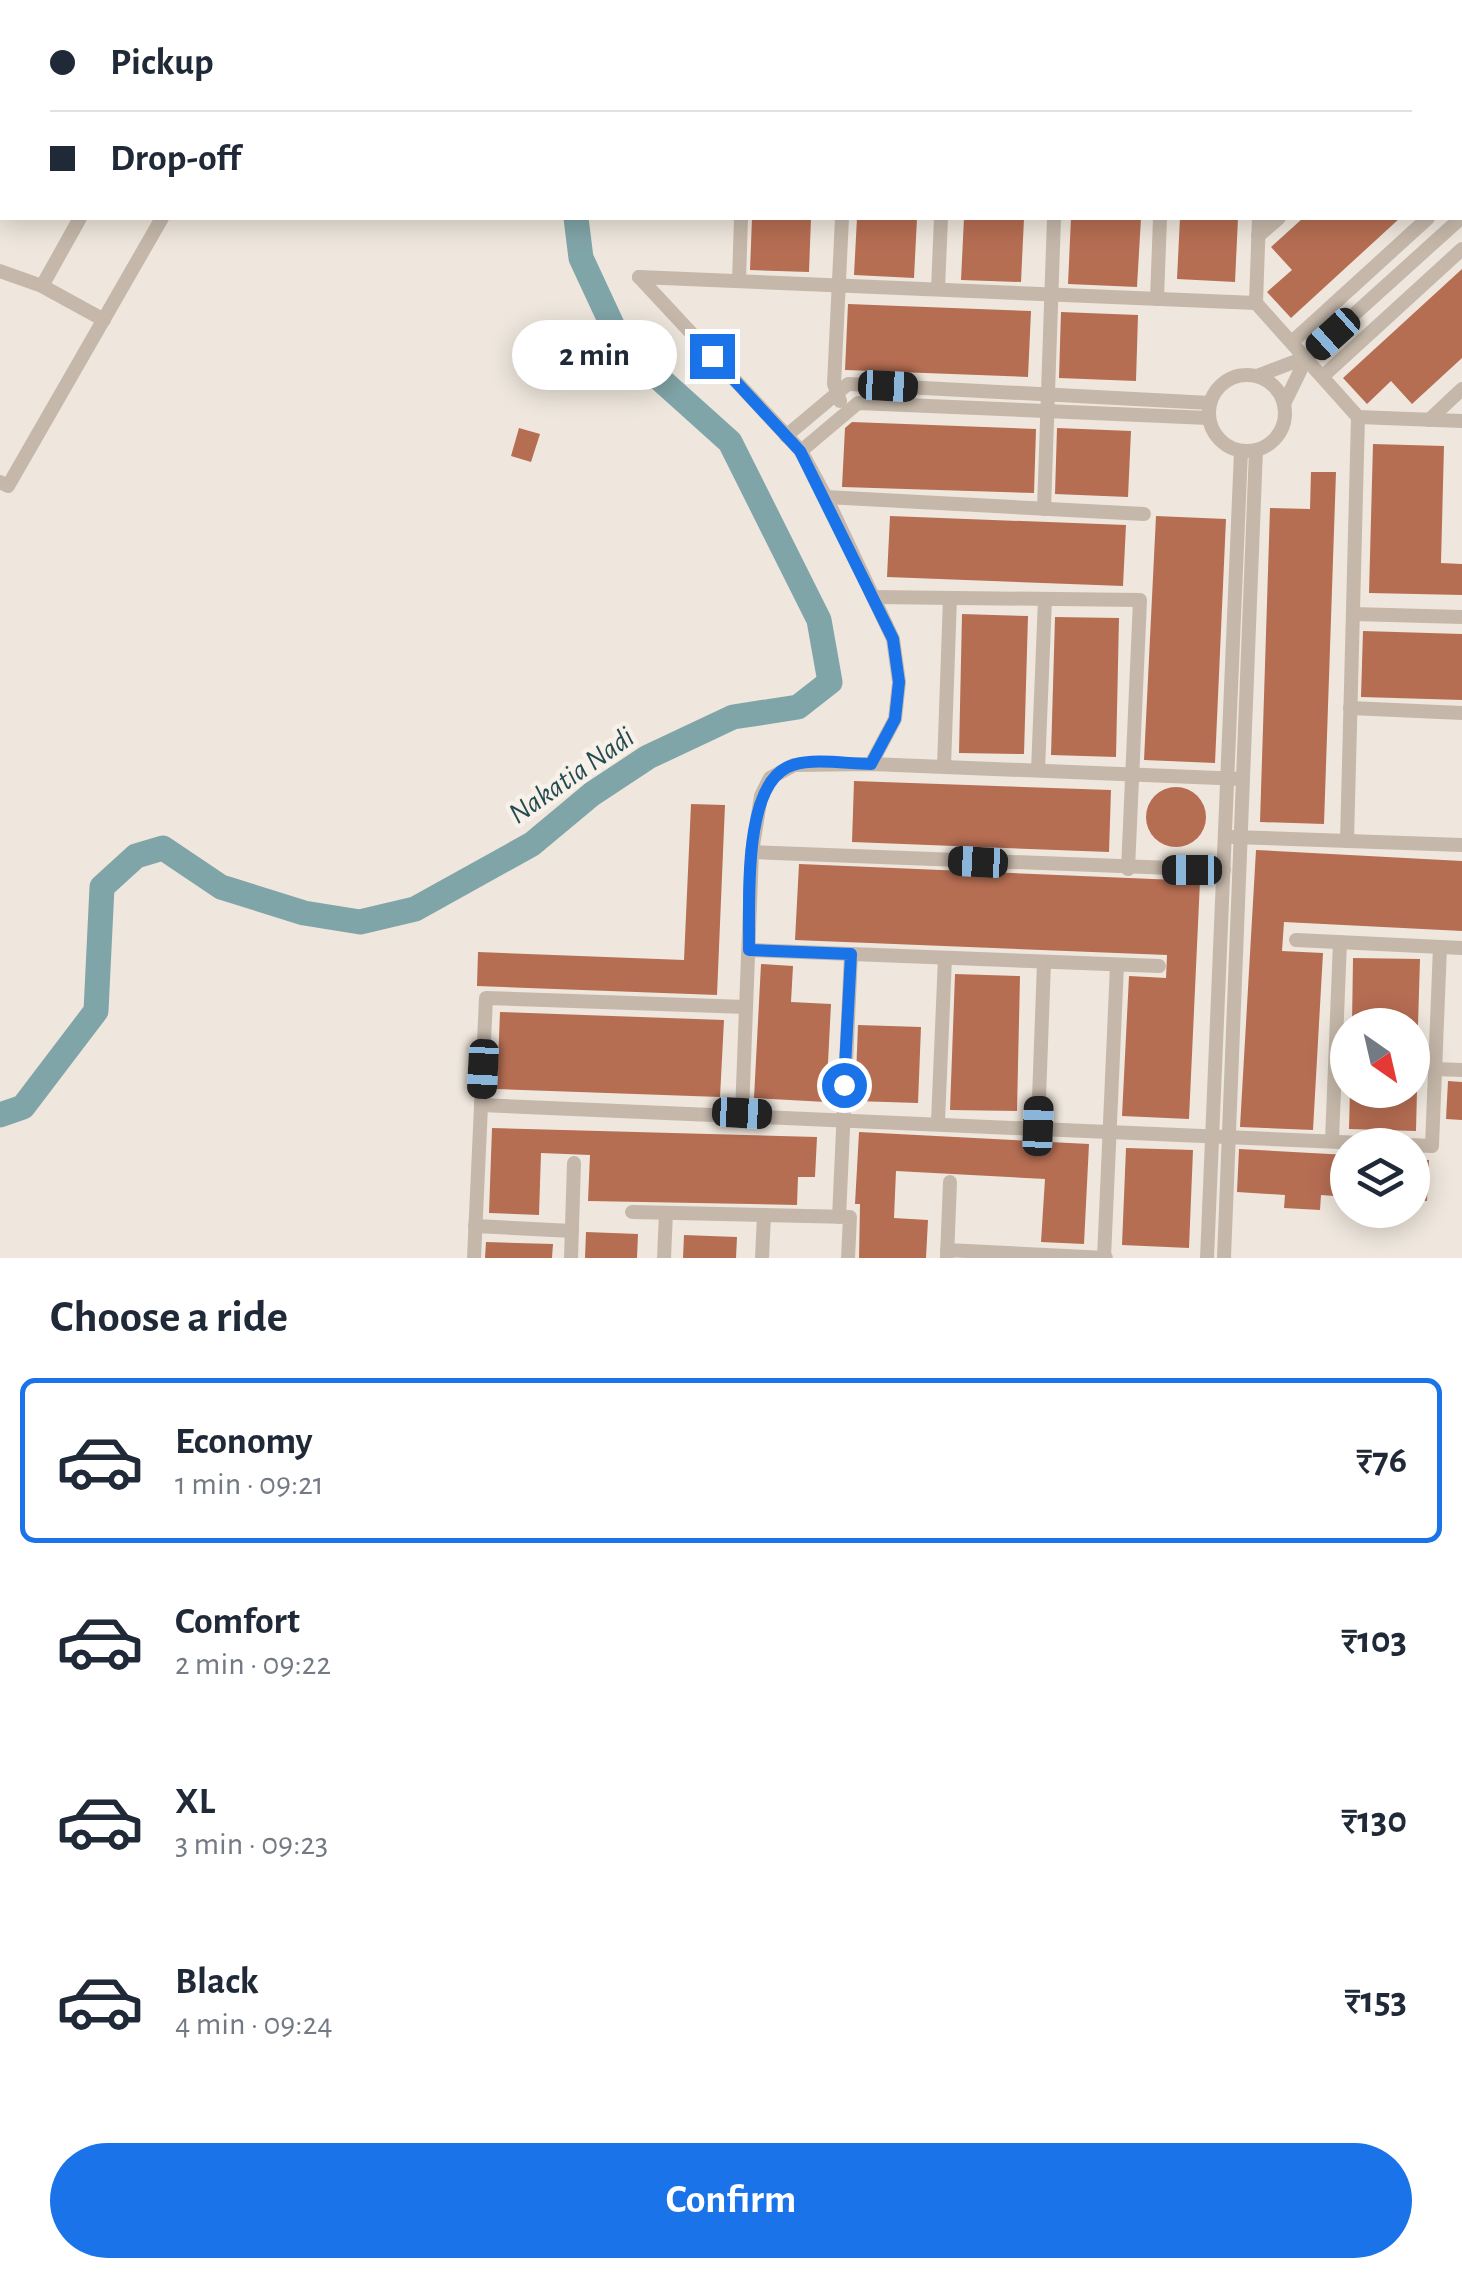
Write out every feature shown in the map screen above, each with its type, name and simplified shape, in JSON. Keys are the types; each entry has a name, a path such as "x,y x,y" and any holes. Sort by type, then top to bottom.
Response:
{"street":[{"path":"42,286 79,220"},
{"path":"0,482 8,486 161,220"},
{"path":"739,281 742,220"},
{"path":"842,220 837,393 846,413"},
{"path":"938,290 941,220"},
{"path":"1044,509 1054,220"},
{"path":"1157,299 1160,220"},
{"path":"1259,220 1256,303 1358,417 1347,841"},
{"path":"1258,236 1276,220"},
{"path":"1292,342 1426,220"},
{"path":"1284,404 1307,358 1459,220"},
{"path":"1323,376 1462,250"},
{"path":"0,270 42,286 104,320"},
{"path":"871,764 895,719 899,682 893,639 826,497 800,451 639,276 1256,303"},
{"path":"1210,411 1228,380 1258,376 1307,358"},
{"path":"1210,411 1224,444 1248,450 1278,436 1285,423 1284,404 1271,382 1258,376"},
{"path":"786,436 848,384 1047,394 1210,411"},
{"path":"1429,420 1462,389"},
{"path":"800,451 858,403 1047,411 1210,411"},
{"path":"1358,417 1462,421"},
{"path":"1224,1258 1233,836 1248,450"},
{"path":"826,497 1144,514"},
{"path":"873,597 1140,600 1128,869"},
{"path":"944,766 950,598"},
{"path":"1038,770 1045,599"},
{"path":"1352,614 1462,618"},
{"path":"1350,708 1462,713"},
{"path":"742,1113 752,852 761,796 770,778 794,764 871,764 1235,778"},
{"path":"1233,836 1462,846"},
{"path":"1207,1258 1224,870 1233,836"},
{"path":"752,852 1224,870"},
{"path":"1296,940 1462,948"},
{"path":"1332,1128 1340,942"},
{"path":"1430,1146 1440,947"},
{"path":"749,950 1160,966"},
{"path":"838,1217 851,954"},
{"path":"938,1121 944,958"},
{"path":"1038,1126 1044,962"},
{"path":"950,1182 947,1254 1105,1258 1117,965"},
{"path":"474,1258 486,998 746,1007"},
{"path":"1435,1069 1462,1070"},
{"path":"481,1105 1330,1140"},
{"path":"571,1258 574,1164"},
{"path":"632,1212 850,1217 848,1258"},
{"path":"664,1258 666,1213"},
{"path":"762,1258 764,1214"},
{"path":"475,1226 572,1231"}],"building":[{"path":"752,220 811,220 809,272 750,270"},
{"path":"857,220 917,220 914,278 854,275"},
{"path":"964,220 1024,220 1021,282 961,280"},
{"path":"1071,220 1141,220 1137,287 1068,284"},
{"path":"1180,220 1238,220 1235,282 1177,279"},
{"path":"1301,220 1398,220 1291,318 1267,292 1292,270 1271,247"},
{"path":"1462,269 1462,358 1412,404 1391,381 1367,404 1343,378"},
{"path":"848,304 1031,311 1028,377 845,370"},
{"path":"1061,312 1138,315 1136,381 1059,378"},
{"path":"852,422 1036,429 1034,493 842,487 845,428"},
{"path":"519,428 540,434 531,462 511,456"},
{"path":"1057,428 1131,431 1128,497 1055,494"},
{"path":"1373,444 1444,446 1441,563 1462,564 1462,595 1369,593"},
{"path":"1311,472 1336,472 1324,824 1260,822 1270,508 1310,509"},
{"path":"890,516 1126,525 1123,586 887,577"},
{"path":"1156,516 1226,519 1215,763 1144,760"},
{"path":"962,614 1028,616 1024,754 959,753"},
{"path":"1055,617 1119,618 1116,757 1051,755"},
{"path":"1363,631 1462,634 1462,700 1361,697"},
{"path":"854,781 1111,790 1109,852 852,842"},
{"path":"1176,787 1197,796 1206,817 1197,838 1176,847 1155,838 1146,817 1155,796"},
{"path":"691,804 725,805 717,995 477,986 478,952 684,960"},
{"path":"1256,850 1462,861 1462,931 1284,922 1282,951 1323,953 1313,1130 1240,1127"},
{"path":"799,864 1200,881 1189,1119 1122,1116 1129,976 1166,978 1167,955 795,940"},
{"path":"1353,958 1420,959 1419,1008 1352,1008"},
{"path":"761,964 793,966 791,1002 831,1004 826,1102 754,1098"},
{"path":"955,974 1020,976 1017,1111 950,1110"},
{"path":"500,1012 724,1020 720,1097 497,1089"},
{"path":"858,1025 921,1027 918,1103 855,1101"},
{"path":"1448,1081 1462,1082 1462,1120 1446,1119"},
{"path":"1350,1108 1417,1108 1416,1128 1349,1128"},
{"path":"492,1128 817,1137 815,1177 798,1177 797,1205 588,1201 590,1155 541,1153 539,1215 489,1213"},
{"path":"859,1132 1089,1144 1084,1244 1041,1242 1045,1179 896,1171 894,1218 928,1220 926,1258 859,1258 860,1204 855,1204"},
{"path":"1126,1148 1193,1150 1189,1248 1122,1245"},
{"path":"1239,1149 1330,1154 1330,1196 1321,1195 1320,1210 1284,1208 1285,1195 1237,1192"},
{"path":"586,1232 638,1234 637,1258 585,1258"},
{"path":"684,1235 737,1237 736,1258 683,1258"},
{"path":"486,1242 553,1244 552,1258 485,1258"}],"waterway":[{"name":"Nakatia Nadi","path":"0,1115 23,1107 96,1011 102,887 136,856 163,848 221,887 304,913 360,922 415,909 532,844 592,794 648,757 733,717 798,707 830,682 819,620 730,442 621,344 581,258 576,220"}],"route":[{"path":"712,356 800,451 893,639 899,682 895,719 871,764 794,764 770,778 761,796 752,852 749,950 851,954 844,1085"}]}
